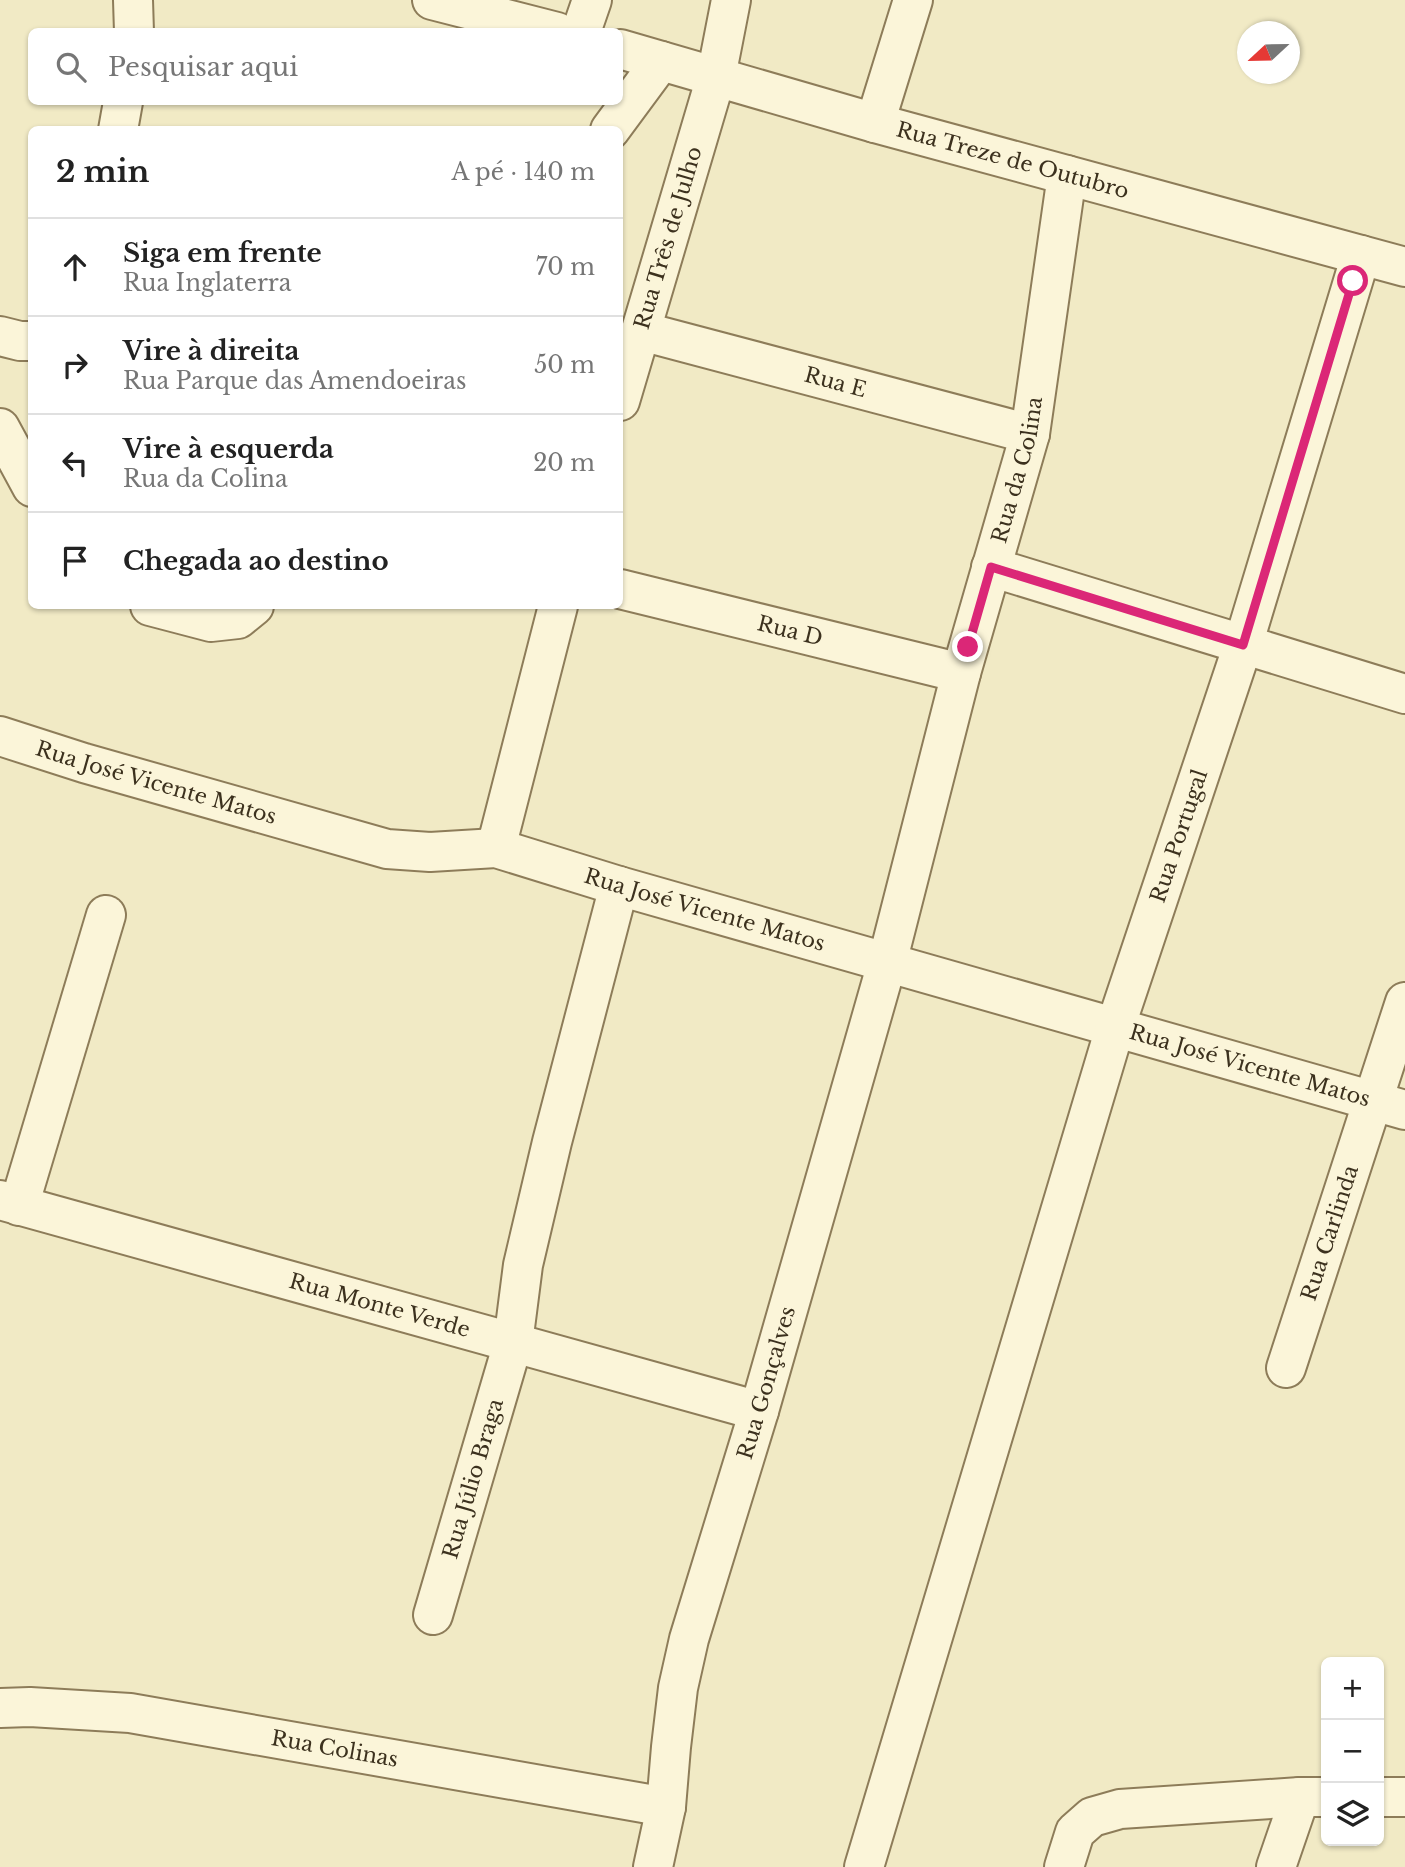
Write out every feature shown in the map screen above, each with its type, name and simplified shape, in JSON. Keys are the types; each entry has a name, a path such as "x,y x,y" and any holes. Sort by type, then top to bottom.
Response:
{"street":[{"path":"133,0 134,28"},
{"path":"432,0 541,28"},
{"path":"582,28 592,0"},
{"name":"Rua Três de Julho","path":"623,391 716,77 731,0"},
{"path":"875,123 914,0"},
{"name":"Rua Treze de Outubro","path":"623,50 875,123 1405,267"},
{"path":"613,126 661,61"},
{"path":"119,126 122,105"},
{"name":"Rua da Colina","path":"887,963 961,673 1030,435 1067,174"},
{"name":"Rua Portugal","path":"864,1867 1115,1028 1243,645 1361,255"},
{"name":"Rua E","path":"641,331 1030,435"},
{"path":"0,336 28,341"},
{"path":"0,428 28,480"},
{"path":"991,567 1405,694"},
{"name":"Rua D","path":"623,590 961,673"},
{"path":"161,609 211,622 238,620 251,609"},
{"path":"496,848 557,609"},
{"name":"Rua José Vicente Matos","path":"0,736 84,763 387,849 430,852 496,848 618,886 1389,1105"},
{"name":"Rua Júlio Braga","path":"433,1615 513,1343 523,1265 618,886"},
{"path":"10,1203 106,915"},
{"name":"Rua Gonçalves","path":"653,1867 666,1807 678,1688 689,1639 760,1412 887,963"},
{"name":"Rua Carlinda","path":"1286,1367 1389,1105 1405,1002"},
{"name":"Rua Monte Verde","path":"10,1203 760,1412"},
{"name":"Rua Colinas","path":"0,1708 30,1707 130,1713 666,1807"},
{"path":"1064,1867 1075,1832 1092,1817 1120,1809 1313,1797"},
{"path":"1276,1867 1313,1797"},
{"path":"1384,1797 1405,1797"}],"route":[{"path":"968,647 991,567 1243,645 1353,281"}]}
